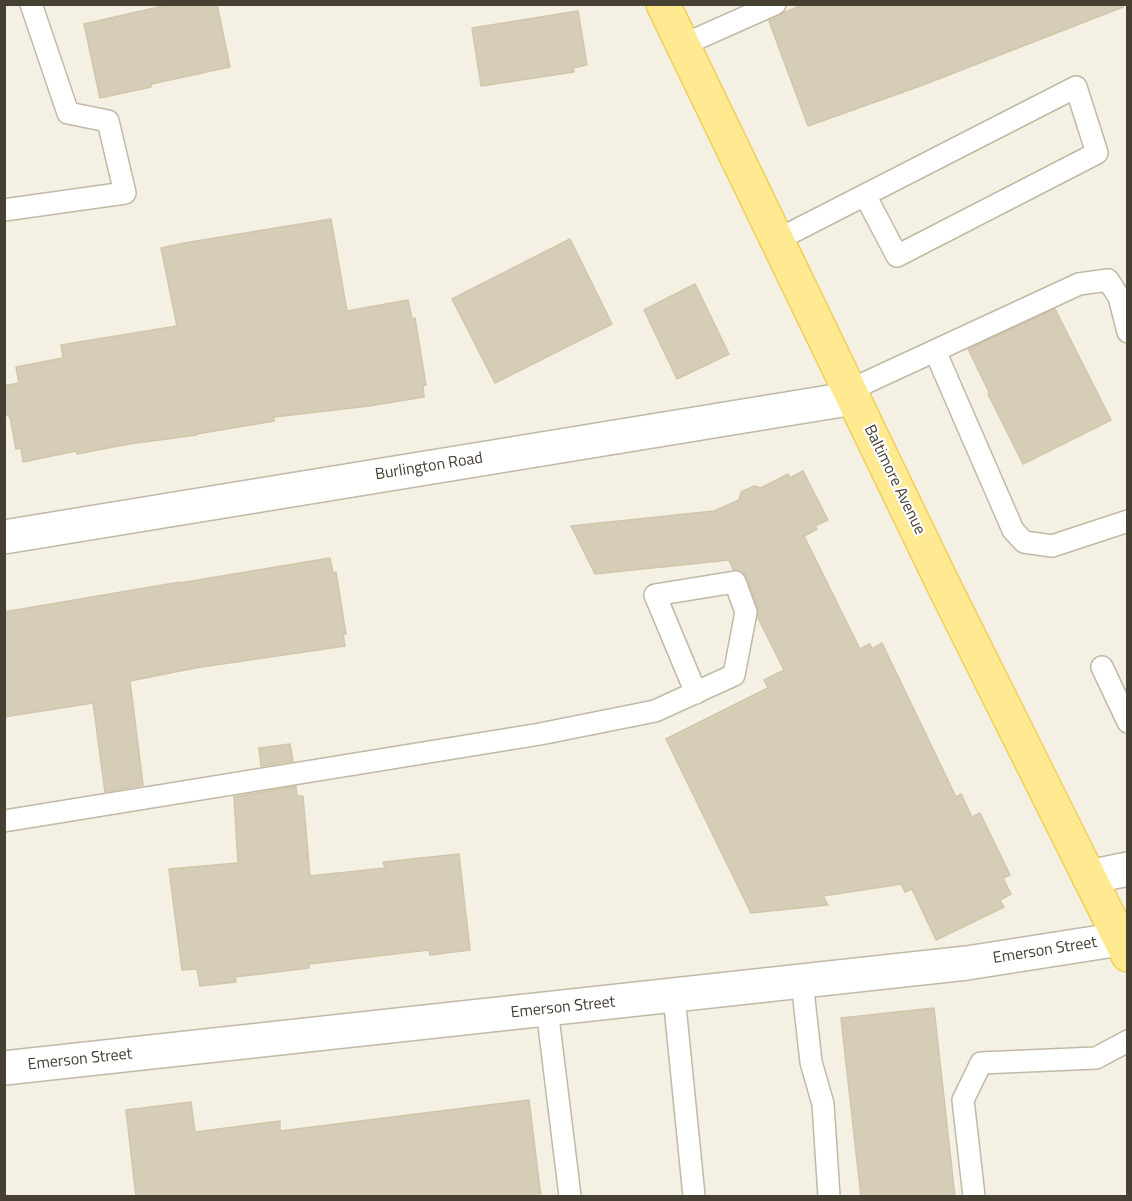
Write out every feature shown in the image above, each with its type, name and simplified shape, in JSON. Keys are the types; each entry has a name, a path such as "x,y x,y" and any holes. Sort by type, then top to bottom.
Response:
{"main road":[{"name":"Baltimore Avenue","path":"663,4 947,592 1124,947"}],"street":[{"name":"Burlington Road","path":"4,537 852,394"},
{"path":"1089,877 1128,869"},
{"name":"Emerson Street","path":"4,1068 1124,947"}],"lane":[{"path":"4,210 125,194 108,121 68,113 31,4"},
{"path":"683,45 774,5"},
{"path":"777,240 1076,87 1097,153 897,256 865,195"},
{"path":"852,394 935,351 1079,284 1108,280 1119,297 1128,333"},
{"path":"935,351 1013,530 1024,542 1052,546 1128,521"},
{"path":"4,821 540,734 655,711 696,693 734,675 746,612 735,582 655,595 696,693"},
{"path":"1102,667 1128,722"},
{"path":"802,981 811,1062 823,1104 830,1197"},
{"path":"674,996 694,1197"},
{"path":"547,1009 570,1197"},
{"path":"975,1197 963,1100 981,1063 1096,1058 1128,1041"}],"building":[{"path":"172,4 217,4 230,67 100,98 84,24"},
{"path":"805,4 1123,4 1123,7 923,85 808,126 769,21"},
{"path":"578,11 587,65 573,68 574,72 481,86 472,28"},
{"path":"331,219 347,311 408,300 412,319 415,318 426,385 423,386 424,397 274,417 274,421 197,435 77,454 76,451 23,462 21,448 16,449 10,417 4,413 4,386 19,383 16,367 63,358 61,345 177,326 161,248"},
{"path":"570,239 612,324 495,383 452,299"},
{"path":"695,284 729,354 677,379 644,310"},
{"path":"1055,309 1111,420 1023,464 968,349"},
{"path":"803,471 828,520 815,526 817,529 804,536 860,649 870,644 872,649 882,643 956,797 961,794 972,817 980,813 1010,875 1003,878 1011,894 1000,900 1004,907 936,940 912,889 905,892 901,884 823,896 828,905 751,913 666,739 768,688 764,680 784,670 758,618 758,608 747,578 743,572 733,569 729,560 595,574 571,526 714,511 739,500 741,492 754,486 761,488 788,474 790,478"},
{"path":"330,558 333,573 336,572 346,634 343,634 345,646 195,668 130,681 143,785 105,792 93,703 4,717 4,612"},
{"path":"290,744 293,761 261,766 259,748"},
{"path":"296,786 297,796 303,796 310,876 385,868 383,862 459,854 470,950 430,955 429,950 309,964 309,968 235,977 236,982 200,986 197,969 182,970 169,869 238,863 234,797"},
{"path":"934,1008 955,1197 861,1197 841,1018"},
{"path":"529,1100 541,1197 136,1197 126,1110 191,1102 195,1132 280,1121 280,1131"}]}
